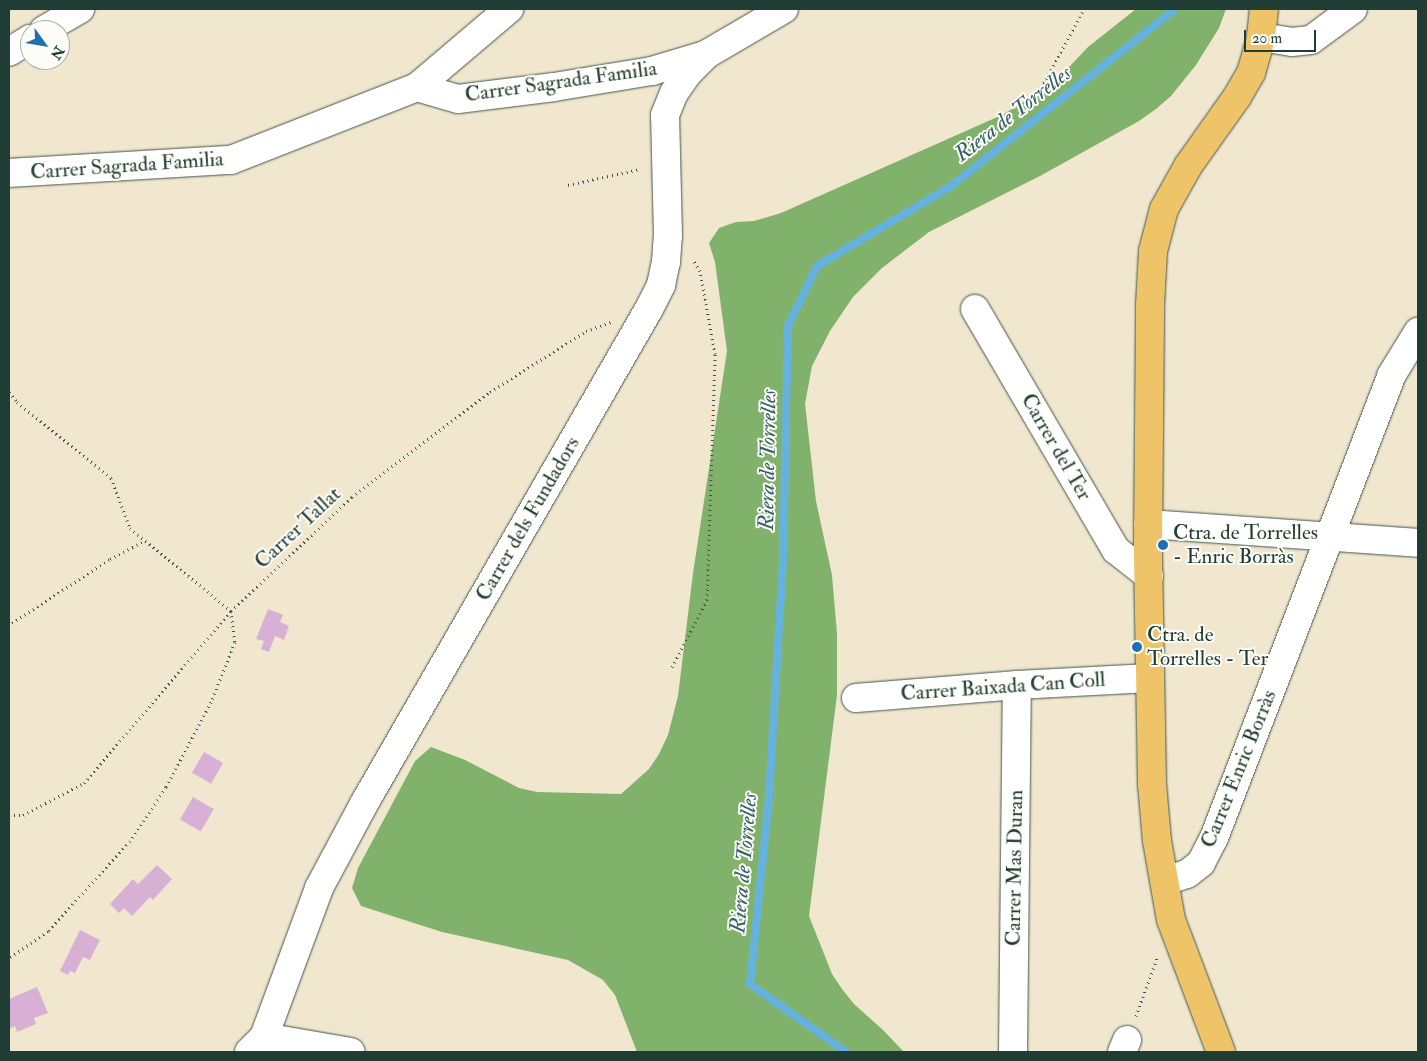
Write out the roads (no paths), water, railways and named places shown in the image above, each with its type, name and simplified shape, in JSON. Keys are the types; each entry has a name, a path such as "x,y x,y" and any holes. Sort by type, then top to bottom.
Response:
{"main road":[{"path":"1221,1052 1171,920 1157,841 1152,784 1150,678 1148,524 1150,305 1153,251 1164,210 1176,186 1251,73 1261,37 1264,9"}],"street":[{"path":"61,20 80,9"},
{"path":"417,87 509,9"},
{"name":"Carrer dels Fundadors","path":"256,1045 318,888 401,735 661,285 666,262 668,236 665,114 674,93 688,73 707,54 784,9"},
{"path":"1261,37 1292,42 1311,40 1353,9"},
{"path":"9,52 20,45"},
{"name":"Carrer Sagrada Familia","path":"9,173 231,160 417,87 458,98 554,87 652,71 707,54"},
{"name":"Carrer del Ter","path":"975,309 1116,550 1149,576"},
{"name":"Carrer Enric Borràs","path":"1164,881 1187,874 1201,863 1214,838 1391,376 1418,332"},
{"path":"1148,524 1418,543"},
{"name":"Carrer Baixada Can Coll","path":"856,698 1017,684 1150,678"},
{"name":"Carrer Mas Duran","path":"1013,1052 1017,684"},
{"path":"256,1045 351,1052"}],"waterway":[{"name":"Riera de Torrelles","path":"846,1052 750,984 769,796 783,559 788,326 817,266 951,186 1175,9"}],"place":[{"name":"Ctra. de Torrelles - Enric Borràs","path":"1163,545"},
{"name":"Ctra. de Torrelles - Ter","path":"1137,647"}]}
